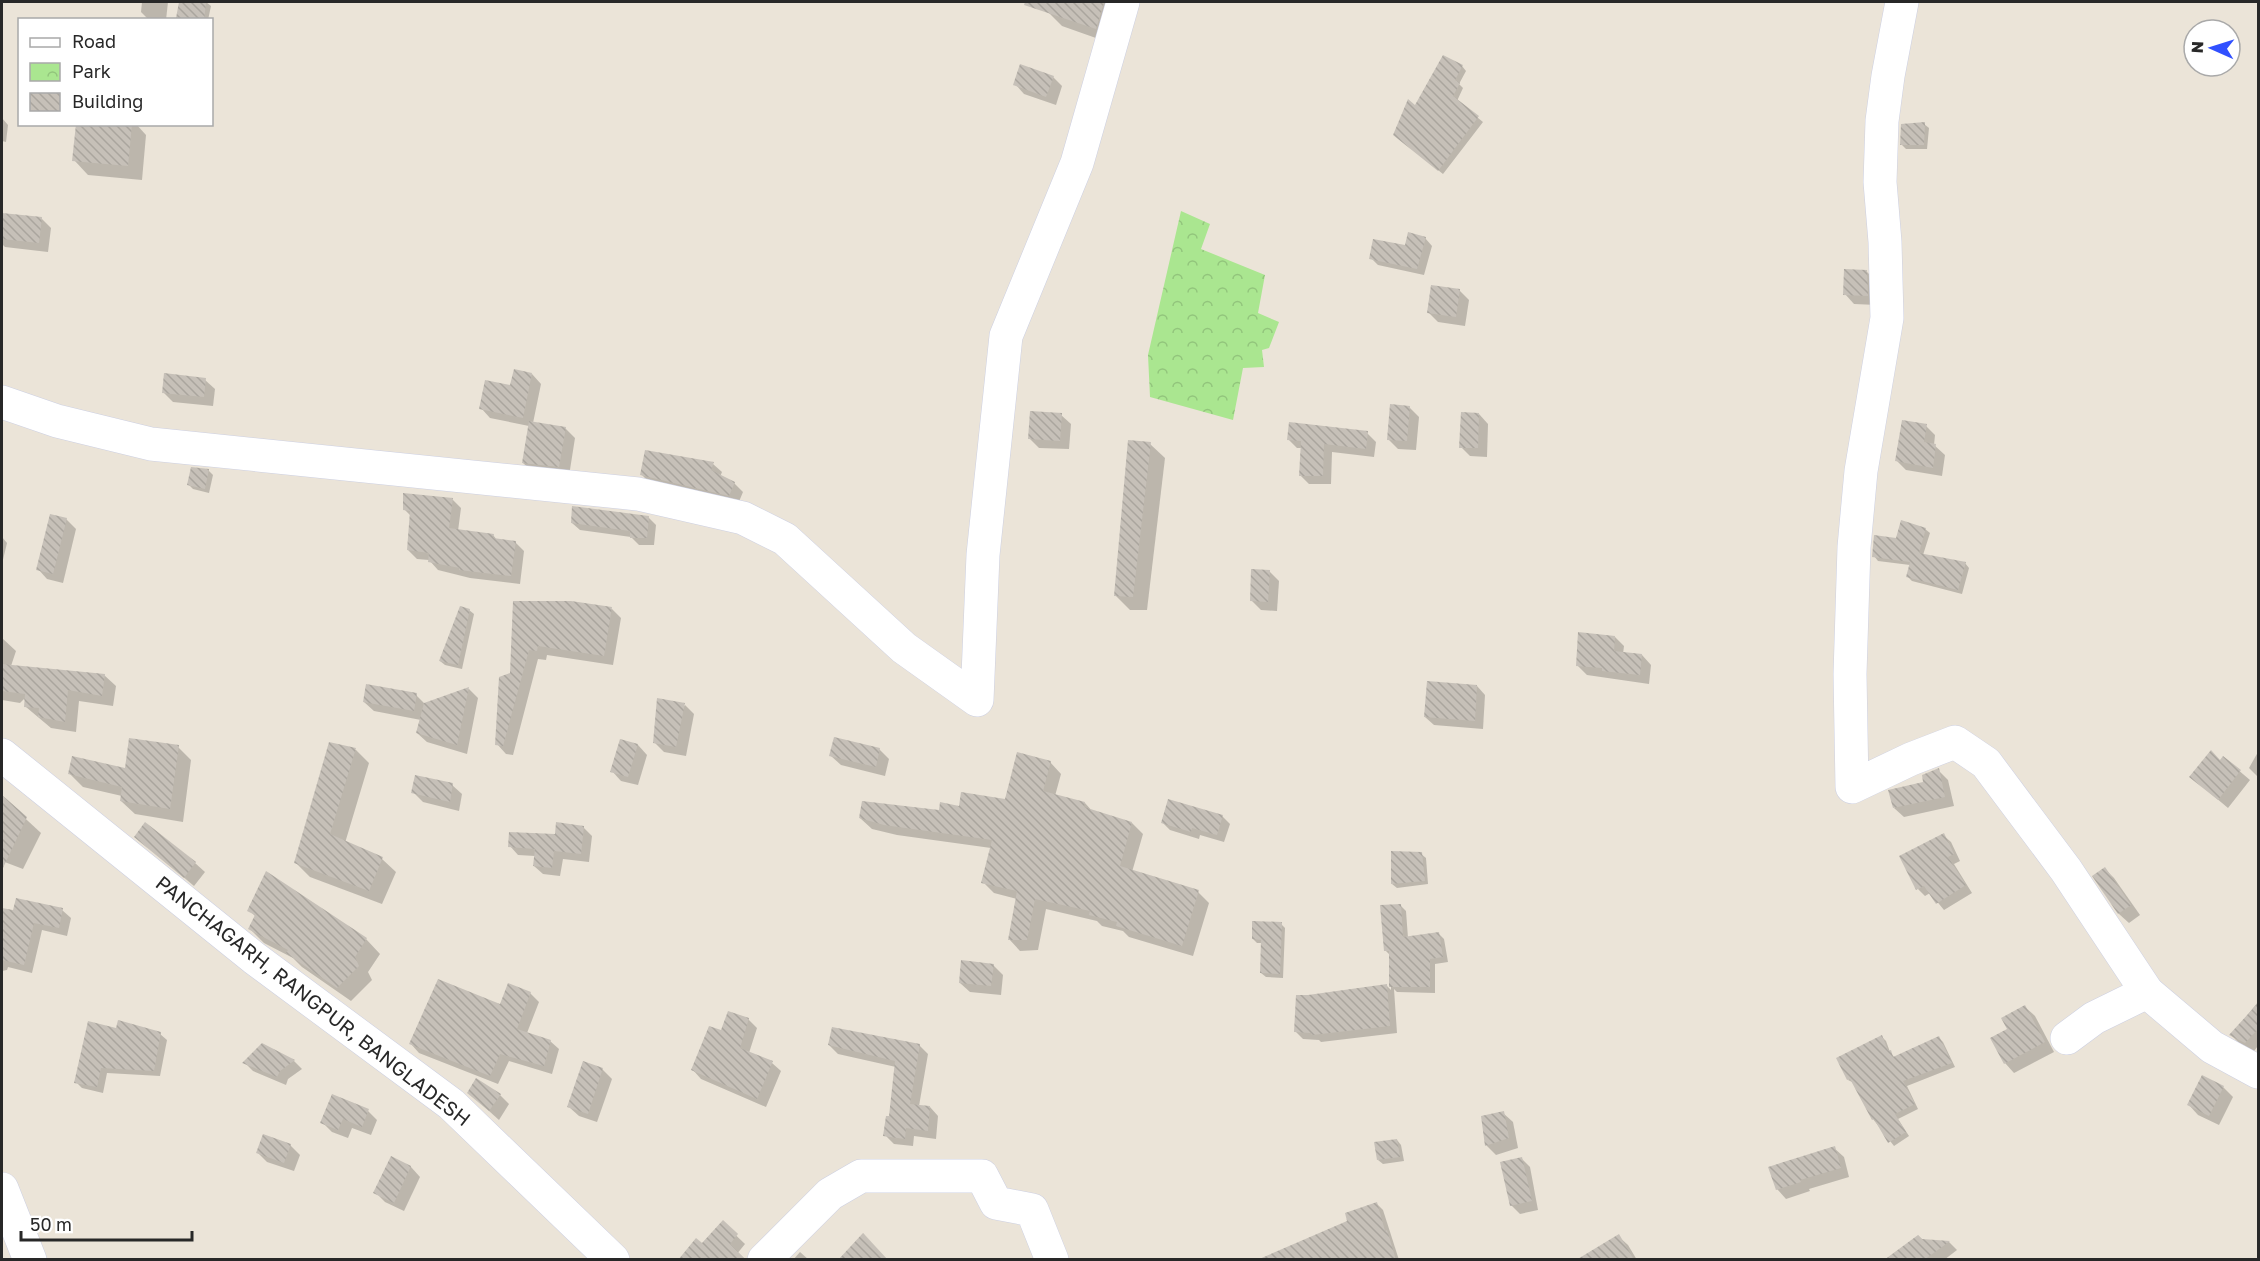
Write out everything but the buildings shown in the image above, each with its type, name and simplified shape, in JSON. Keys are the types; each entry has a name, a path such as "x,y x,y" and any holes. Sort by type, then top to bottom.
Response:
{"street":[{"path":"2,402 57,421 151,444 638,494 743,518 785,539 904,648 977,699 983,555 1006,336 1077,163 1123,2"},
{"path":"1902,2 1882,121 1880,182 1885,242 1887,318 1862,471 1854,547 1850,674 1852,787 1911,759 1955,742 1986,763 2066,870 2147,992 2212,1047 2259,1072"},
{"name":"PANCHAGARH, RANGPUR, BANGLADESH","path":"2,755 254,958 451,1104 613,1260"},
{"path":"2067,1038 2094,1018 2147,992"},
{"path":"764,1260 830,1194 861,1176 982,1176 996,1203 1032,1210 1052,1260"},
{"path":"2,1189 30,1260"}],"green space":[{"path":"1181,211 1210,224 1201,249 1265,275 1258,313 1279,322 1269,348 1262,350 1264,367 1243,368 1233,420 1150,397 1148,355"}]}
